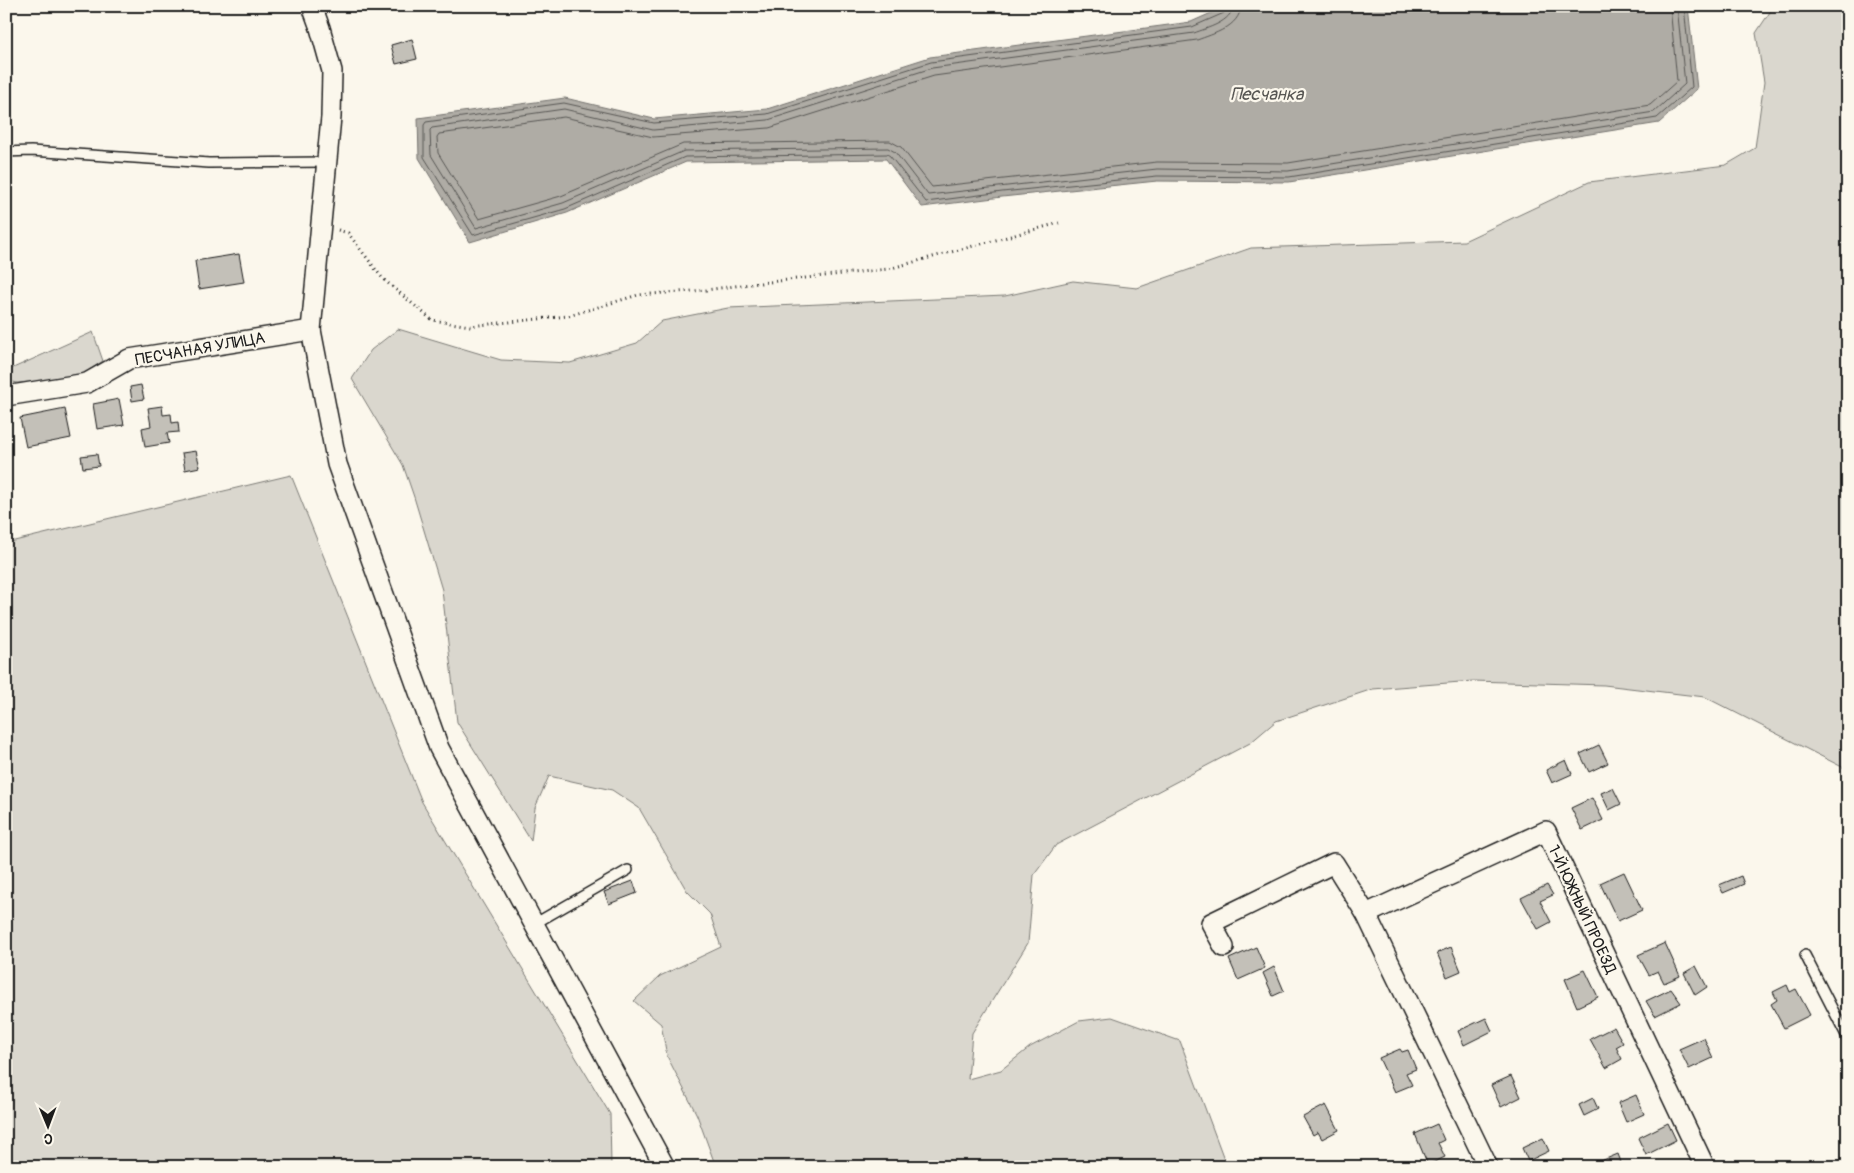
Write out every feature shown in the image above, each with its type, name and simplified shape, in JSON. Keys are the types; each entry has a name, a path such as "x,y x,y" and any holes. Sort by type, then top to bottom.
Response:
{"street":[{"path":"312,6 332,71 331,117 310,330 337,464 439,748 665,1167"},
{"name":"ПЕСЧАНАЯ УЛИЦА","path":"6,396 87,383 130,359 310,330"},
{"name":"1-Й ЮЖНЫЙ ПРОЕЗД","path":"1366,914 1546,831 1704,1167"},
{"path":"1224,947 1210,923 1334,863 1366,914 1488,1167"}],"lane":[{"path":"6,152 31,151 209,163 326,162"},
{"path":"534,924 628,870"},
{"path":"1805,955 1848,1039"}],"path":[{"path":"320,225 348,233 384,279 432,320 470,326 568,316 638,295 706,290 888,269 1059,223"}],"shaded area":[{"path":"1774,6 1848,6 1848,770 1705,697 1604,685 1473,681 1373,689 1276,721 1250,743 1056,845 1034,875 1028,943 972,1033 968,1079 1001,1070 1030,1047 1079,1021 1112,1017 1180,1041 1227,1167 716,1167 697,1115 667,1056 661,1024 634,1001 660,976 721,947 710,914 687,891 639,808 612,790 549,776 535,808 531,841 457,722 442,590 414,497 403,465 352,379 371,350 398,329 501,360 570,363 637,343 662,321 728,308 1005,296 1073,281 1137,288 1251,248 1464,241 1589,182 1726,165 1755,148 1764,82 1756,33"},
{"path":"93,332 103,361 77,378 17,383 6,380 6,369 11,369"},
{"path":"291,475 422,802 610,1114 611,1167 6,1167 6,543"}],"water":[{"name":"Песчанка","path":"1227,6 1688,6 1697,89 1659,123 1289,182 1157,181 922,207 886,159 686,162 567,213 470,242 419,158 418,118 565,98 654,119 767,109 930,57 1191,22"}],"building":[{"path":"412,39 417,59 396,64 391,45"},
{"path":"239,254 244,282 199,289 195,261"},
{"path":"141,385 144,399 132,401 130,387"},
{"path":"119,399 124,425 97,429 93,404"},
{"path":"162,406 163,415 171,414 172,423 178,422 179,432 167,433 169,443 145,447 142,428 151,426 148,408"},
{"path":"65,409 71,438 26,447 20,418"},
{"path":"196,451 200,467 185,470 182,453"},
{"path":"97,454 99,466 83,468 81,456"},
{"path":"1599,745 1608,763 1589,772 1580,754"},
{"path":"1566,760 1572,774 1552,783 1546,770"},
{"path":"1613,788 1621,804 1609,810 1601,793"},
{"path":"1592,798 1603,820 1582,830 1571,808"},
{"path":"1624,872 1642,910 1618,921 1600,883"},
{"path":"1741,876 1744,884 1723,893 1719,885"},
{"path":"633,881 637,893 609,904 604,892"},
{"path":"1547,885 1553,895 1540,901 1551,922 1538,929 1521,898"},
{"path":"1665,943 1680,976 1664,983 1658,971 1649,975 1638,955"},
{"path":"1256,947 1265,968 1238,980 1229,959"},
{"path":"1451,947 1461,971 1447,977 1437,953"},
{"path":"1696,966 1707,987 1695,995 1684,973"},
{"path":"1274,967 1284,991 1273,996 1263,973"},
{"path":"1585,970 1598,997 1577,1007 1565,979"},
{"path":"1787,985 1790,992 1796,989 1810,1015 1784,1028 1771,1004 1777,1000 1773,992"},
{"path":"1671,989 1681,1003 1655,1016 1646,1001"},
{"path":"1486,1018 1492,1031 1464,1045 1458,1031"},
{"path":"1614,1027 1623,1043 1616,1047 1622,1059 1606,1068 1590,1039"},
{"path":"1704,1038 1713,1058 1689,1069 1679,1049"},
{"path":"1400,1049 1402,1052 1408,1050 1416,1069 1406,1073 1412,1085 1395,1092 1379,1058"},
{"path":"1511,1076 1521,1097 1501,1107 1491,1085"},
{"path":"1636,1095 1644,1114 1626,1122 1618,1103"},
{"path":"1593,1098 1598,1109 1584,1116 1579,1105"},
{"path":"1326,1105 1339,1130 1322,1139 1318,1132 1313,1135 1303,1117"},
{"path":"1668,1123 1676,1140 1646,1155 1638,1138"},
{"path":"1437,1124 1444,1140 1438,1143 1445,1157 1428,1165 1415,1134"},
{"path":"1543,1138 1549,1151 1528,1161 1522,1148"},
{"path":"1618,1154 1621,1162 1611,1167 1598,1167 1596,1163"}]}
